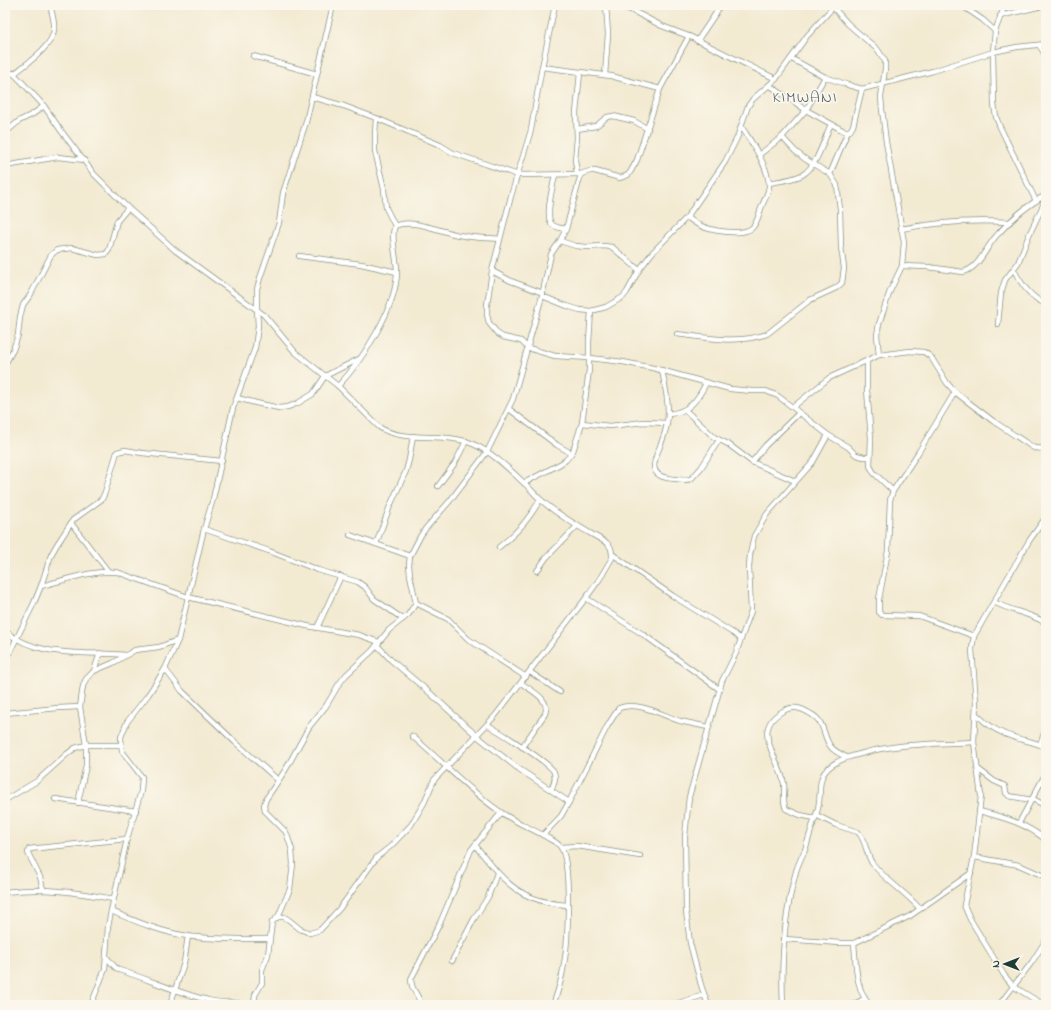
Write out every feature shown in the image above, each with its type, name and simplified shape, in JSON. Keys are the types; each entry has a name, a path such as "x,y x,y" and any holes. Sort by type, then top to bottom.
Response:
{"street":[{"path":"14,74 43,50 52,38 54,24 50,5"},
{"path":"91,1005 102,981 105,969 107,958 108,927 111,911 127,839 141,791 142,777 126,757 121,745 121,737 127,722 166,669 178,640 237,398 255,348 258,326 257,289 279,223 284,193 312,97 333,5"},
{"path":"555,5 531,130 492,270 487,315 489,323 498,334 521,341 528,348 555,356 623,362 662,370 730,389 769,391 793,407 828,435 848,447 856,455 864,458 870,457"},
{"path":"605,75 608,34 606,5"},
{"path":"619,5 662,26 689,36 776,79"},
{"path":"697,41 720,5"},
{"path":"961,5 983,20 995,31"},
{"path":"1004,5 995,31 993,52 994,104 996,117 1036,201"},
{"path":"1000,16 1046,5"},
{"path":"492,270 511,281 567,306 580,310 591,311 606,307 623,297 639,270 687,216 725,162 737,138 750,103 776,79 808,36 833,6 848,24 878,50 885,61 882,97 886,142 904,242 902,266 890,291 880,319 877,335 879,355"},
{"path":"312,97 344,106 376,118 440,145 453,153 518,175 579,174 595,171 620,178 628,175 637,160 660,89 689,36"},
{"path":"792,58 825,76 848,86 862,89 933,71 993,52 1017,47 1046,44"},
{"path":"1038,46 1046,56"},
{"path":"253,56 317,74"},
{"path":"542,67 605,75 638,82 660,89"},
{"path":"5,70 14,74 44,106 94,174 128,208 176,251 257,309 271,322 295,352 338,386 373,422 385,431 413,436 457,438 487,452 524,483 540,500 607,543 611,548 612,554 610,562 586,598 521,684 488,724 434,780 424,803 411,824 395,842 377,857 348,898 320,930 310,933 305,932 284,917 278,917"},
{"path":"254,1005 255,995 262,983 262,970 268,955 272,922 278,917 290,889 293,864 292,850 286,832 270,817 264,808 266,799 306,731 326,706 339,684 378,644 389,630 408,615 416,603 410,575 410,556 421,534 487,452 509,409 528,348 532,328 542,295 551,252 560,241 566,229 579,174 575,160 577,129 576,113 580,73"},
{"path":"760,154 782,137 806,110 825,76"},
{"path":"769,85 806,110 844,131 848,131"},
{"path":"830,174 848,131 853,126 862,89"},
{"path":"5,133 19,121 33,114 44,106"},
{"path":"577,129 596,126 607,117 613,116 634,121 648,129"},
{"path":"338,386 350,374 372,341 394,294 397,272 396,251 393,237 395,226 386,208 384,190 375,151 376,118"},
{"path":"769,182 790,179 799,176 808,170 814,164 831,124"},
{"path":"687,216 700,226 734,232 749,230 754,226 766,196 769,182 760,154 741,126"},
{"path":"677,334 739,340 767,334 810,300 836,288 842,283 844,268 841,247 839,196 836,185 830,174 805,159 782,137"},
{"path":"5,166 58,157 84,160"},
{"path":"555,175 549,218 551,224 554,226 566,229"},
{"path":"902,266 928,267 963,272 969,271 974,268 997,235 1010,222 1036,201 1046,195"},
{"path":"998,324 1005,280 1018,263 1046,199"},
{"path":"5,364 13,350 18,335 20,317 24,305 51,255 57,250 72,248 98,255 106,254 109,250 117,221 128,208"},
{"path":"901,229 963,221 1010,222"},
{"path":"395,226 412,225 428,227 458,235 500,240"},
{"path":"560,241 576,246 612,247 639,270"},
{"path":"299,256 360,264 397,272"},
{"path":"1014,270 1019,281 1027,290 1035,298 1046,304"},
{"path":"524,483 560,464 571,453 582,423 588,381 591,311"},
{"path":"793,407 822,383 867,360 879,355 910,351 924,352 931,358 947,383 955,392 993,421 1034,448 1046,449"},
{"path":"237,398 279,408 288,407 313,394 325,376 361,358"},
{"path":"867,360 867,390 871,438 870,466 892,491"},
{"path":"662,370 668,414 667,423 654,462 658,475 665,478 691,479 701,468 719,440"},
{"path":"668,414 678,413 685,410 701,395 706,383"},
{"path":"955,392 918,453 892,491 890,500 888,551 878,599 879,612 884,616 919,616 974,636"},
{"path":"509,409 557,445 571,453"},
{"path":"685,410 710,435 734,447 752,462 795,481"},
{"path":"752,462 799,413"},
{"path":"582,423 610,426 644,422 667,423"},
{"path":"708,1005 690,943 686,911 685,836 689,797 719,689 741,639 751,611 749,567 754,536 767,514 813,462 828,435"},
{"path":"376,544 390,506 406,470 413,436"},
{"path":"438,486 455,463 466,441"},
{"path":"5,662 41,586 51,555 63,532 79,514 102,499 115,455 120,450 222,461"},
{"path":"499,547 523,525 540,500"},
{"path":"1044,1005 1013,986 1004,976 966,912 964,905 974,857 981,796 974,742 976,714 972,649 974,636 1029,540 1046,517"},
{"path":"71,523 108,571"},
{"path":"537,571 546,558 578,525"},
{"path":"204,529 269,550 318,570 358,582 374,599 403,619"},
{"path":"350,535 410,556"},
{"path":"612,554 673,596 734,633 741,639"},
{"path":"41,586 80,575 108,571 128,575 188,597 317,628 359,635 378,644 391,660 477,736 516,767 569,802"},
{"path":"317,628 341,576"},
{"path":"586,598 644,635 719,689"},
{"path":"994,602 1010,610 1046,623"},
{"path":"416,603 448,619 468,639 526,677"},
{"path":"1041,620 1046,617"},
{"path":"5,631 16,640 42,649 61,652 127,655"},
{"path":"78,802 87,757 80,707 83,686 86,679 94,671 113,663 135,650 159,647 178,640"},
{"path":"94,671 100,653"},
{"path":"166,669 182,690 278,780"},
{"path":"530,672 560,692"},
{"path":"521,684 541,698 547,707 542,719 534,728 522,747"},
{"path":"5,713 80,707"},
{"path":"846,758 831,748 818,718 796,707 791,707 777,715 767,728 769,747 782,776 784,785 784,804 786,809 800,815 816,817 858,832 861,835 872,863 889,881 904,891 920,909"},
{"path":"543,835 561,816 608,725 620,708 641,708 682,721 708,727"},
{"path":"976,714 983,721 1010,736 1040,744 1046,748"},
{"path":"488,724 522,747 553,771 555,777 551,790"},
{"path":"1040,744 1046,729"},
{"path":"412,736 472,790 501,813 543,835 561,847 577,846 640,856"},
{"path":"783,1005 782,966 790,896 795,874 816,817 819,803 820,780 823,774 836,762 891,746 974,742"},
{"path":"5,800 37,781 67,754 79,746 121,745"},
{"path":"978,769 994,781 1005,786 1006,793 1009,796 1032,800 1046,806"},
{"path":"1019,823 1046,773"},
{"path":"55,799 136,811"},
{"path":"979,811 1029,827 1046,840"},
{"path":"420,1005 419,998 411,985 411,979 440,923 467,858 475,845 501,813"},
{"path":"43,889 40,877 28,853 29,849 127,839"},
{"path":"475,845 497,873 506,882 524,894 534,899 551,904 567,905"},
{"path":"553,1005 564,963 567,938 566,862 561,847"},
{"path":"974,857 1019,865 1046,877"},
{"path":"452,961 474,919 488,897 497,873"},
{"path":"784,939 854,943 902,920 971,873"},
{"path":"5,892 25,889 43,889 114,899"},
{"path":"111,911 164,931 188,936 270,939"},
{"path":"170,1005 184,963 188,936"},
{"path":"999,1005 1032,962 1046,940"},
{"path":"854,943 858,982 864,999 870,1005"},
{"path":"107,958 119,970 207,1000 248,1005"},
{"path":"672,1005 704,995"},
{"path":"853,1005 864,999"}],"district":[{"name":"KIMWANI","path":"805,98"}]}
